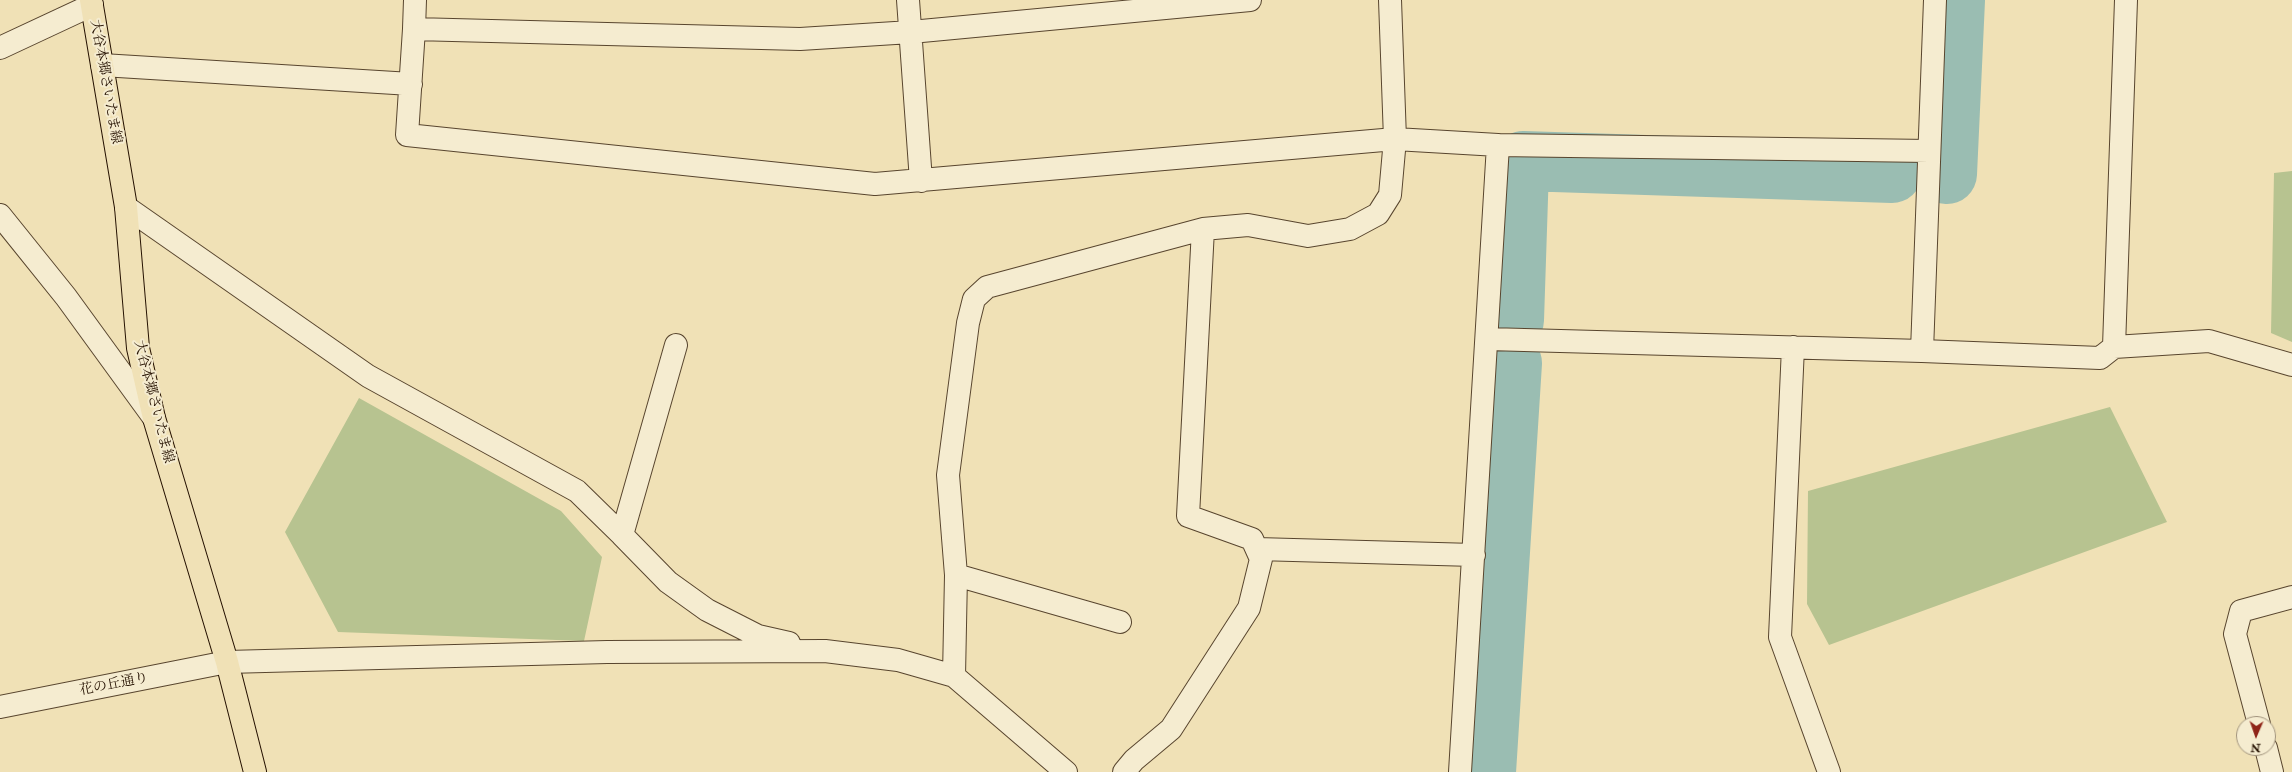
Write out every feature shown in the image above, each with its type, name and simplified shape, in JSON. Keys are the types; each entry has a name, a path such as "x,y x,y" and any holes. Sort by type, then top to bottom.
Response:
{"main road":[{"name":"大谷本郷さいたま線","path":"91,3 126,207 138,348 154,418 227,662 255,772"}],"street":[{"path":"415,0 407,135 875,184 1395,139 1498,145 1930,151"},
{"path":"908,0 921,181"},
{"path":"414,29 800,39 911,32 1250,0"},
{"path":"954,676 956,575 948,475 968,323 974,299 987,287 1204,229 1248,225 1308,236 1350,229 1378,214 1390,195 1395,139 1390,0"},
{"path":"1922,351 1935,0"},
{"path":"2114,347 2126,0"},
{"path":"0,48 91,3"},
{"path":"102,65 411,84"},
{"path":"1460,772 1488,339 1498,145"},
{"path":"126,207 368,376 577,491 668,582 707,610 758,636 826,651 898,660 954,676 1066,772"},
{"path":"0,215 66,296 154,418"},
{"path":"1124,772 1134,760 1171,729 1249,608 1261,559 1252,539 1188,516 1204,229"},
{"path":"1488,339 1922,351 2100,358 2114,347 2208,341 2292,365"},
{"path":"622,535 676,345"},
{"path":"1793,347 1780,637 1829,772"},
{"path":"1257,550 1474,555"},
{"path":"956,575 1120,622"},
{"path":"2257,716 2235,634 2241,611 2292,597"},
{"name":"花の丘通り","path":"0,707 227,662 599,652 826,651"},
{"path":"2268,756 2272,772"}],"green space":[{"path":"2292,171 2292,342 2271,333 2274,173"},
{"path":"359,398 561,511 602,557 584,641 338,632 285,532"},
{"path":"2110,407 2167,522 1829,645 1807,604 1808,491"}],"waterway":[{"path":"1947,174 1955,0"},
{"path":"1514,320 1519,168 1523,161 1892,173"},
{"path":"1486,772 1512,363"}]}
